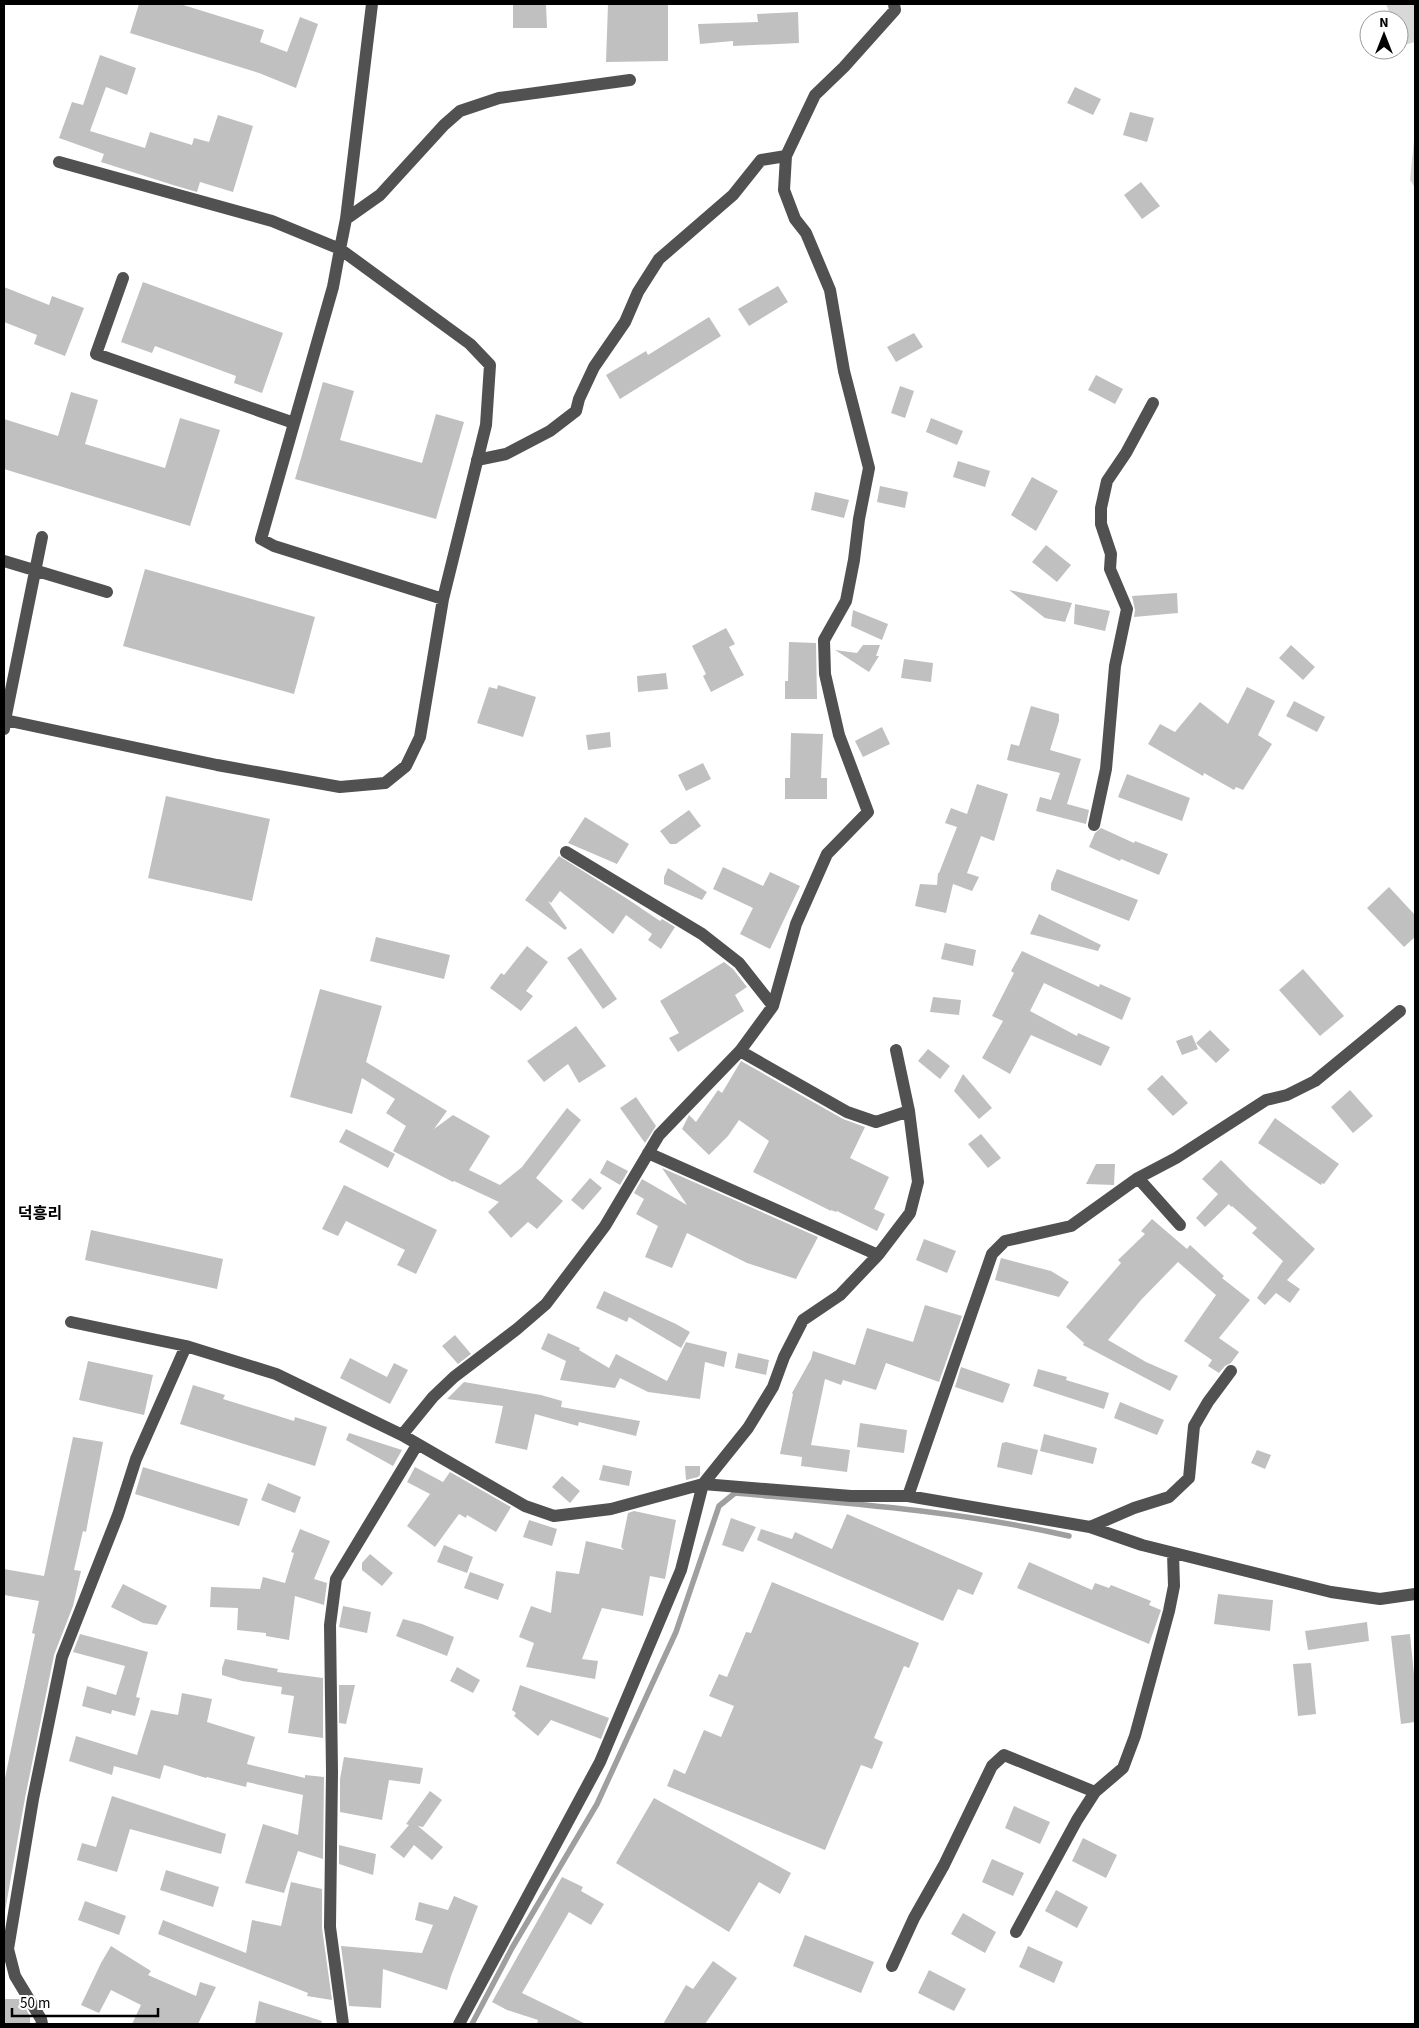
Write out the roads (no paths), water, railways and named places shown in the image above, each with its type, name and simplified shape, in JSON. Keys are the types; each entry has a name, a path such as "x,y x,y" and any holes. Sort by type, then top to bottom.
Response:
{"street":[{"path":"372,4 346,219 333,286 261,539 274,546 443,599"},
{"path":"402,1435 433,1397 454,1377 517,1330 546,1304 605,1226 658,1135 740,1051 773,1006 796,924 827,854 868,812 839,735 826,674 824,640 846,602 859,519 870,468 844,371 830,290 806,233 795,219 784,190 786,156 815,95 844,68 895,10 894,4"},
{"path":"346,219 380,196 444,125 460,111 499,98 630,80"},
{"path":"477,460 506,454 550,431 576,411 594,366 625,322 638,292 659,259 733,196 762,160 786,156"},
{"path":"42,537 5,725 340,787 385,783 406,766 420,737 443,599 486,425 490,365 470,344 340,249 272,221 59,162"},
{"path":"123,278 96,354 294,423"},
{"path":"1094,825 1106,769 1115,666 1127,609 1110,569 1111,554 1101,524 1101,508 1107,481 1126,453 1152,404"},
{"path":"4,561 107,592"},
{"path":"566,852 702,934 739,963 773,1006"},
{"path":"908,1496 992,1254 1005,1241 1071,1226 1138,1178 1176,1158 1266,1100 1287,1095 1315,1081 1400,1011"},
{"path":"459,2024 600,1762 681,1570 703,1484 748,1428 773,1387 784,1357 803,1320 840,1296 878,1255 910,1212 918,1182 910,1111 896,1050"},
{"path":"740,1051 847,1112 876,1122 910,1111"},
{"path":"648,1153 878,1255"},
{"path":"1138,1178 1180,1226"},
{"path":"71,1322 186,1346 276,1374 402,1435 526,1506 554,1516 612,1509 703,1484 851,1496 908,1496 1090,1527 1142,1545 1331,1592 1380,1599 1415,1594"},
{"path":"42,2024 41,2019 15,1976 8,1949 34,1799 60,1667 90,1584 118,1515 136,1459 186,1346"},
{"path":"1090,1527 1134,1508 1169,1497 1189,1478 1194,1426 1208,1402 1231,1371"},
{"path":"343,2024 330,1927 332,1772 330,1625 336,1579 418,1445"},
{"path":"1016,1932 1077,1820 1095,1792 1123,1768 1135,1736 1174,1586 1173,1553"},
{"path":"892,1966 914,1918 944,1865 992,1766 1004,1754 1095,1792"}],"waterway":[{"path":"472,2024 512,1948 597,1804 676,1632 719,1506 735,1493 861,1504 945,1514 1028,1527 1069,1536"}],"district":[{"name":"덕흥리","path":"40,1213"}]}
